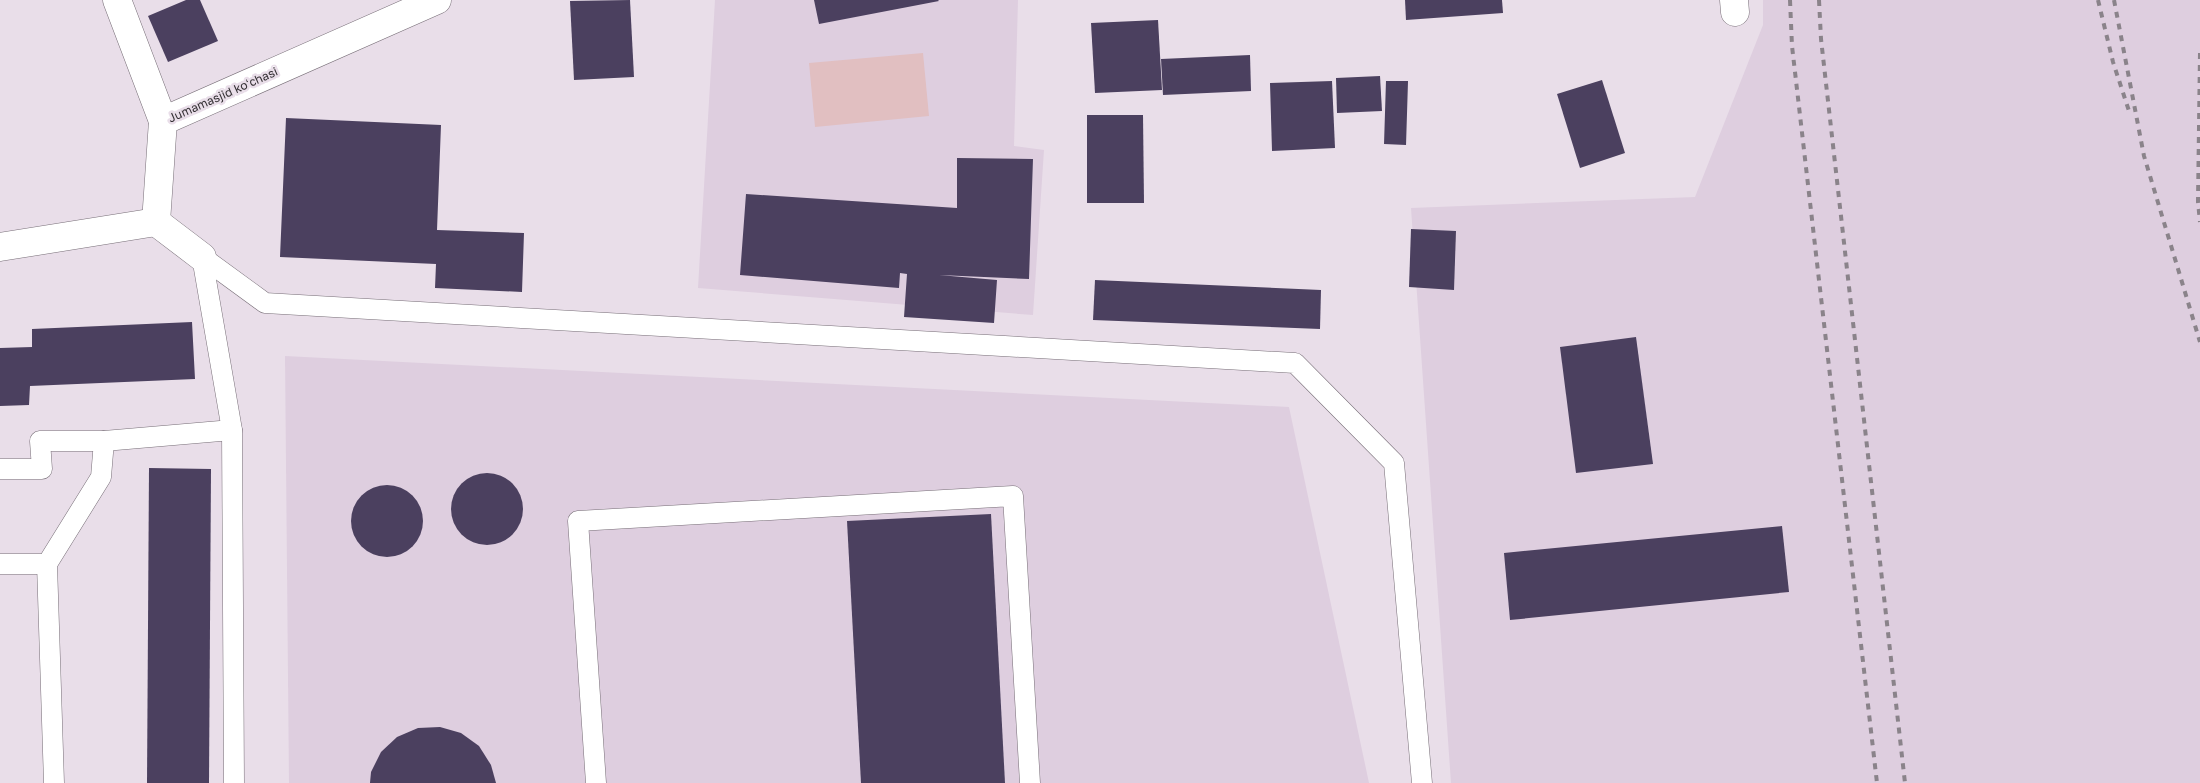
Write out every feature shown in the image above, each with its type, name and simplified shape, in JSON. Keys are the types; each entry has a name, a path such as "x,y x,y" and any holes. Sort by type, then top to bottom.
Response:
{"street":[{"path":"117,0 163,120"},
{"name":"Jumamasjid koʻchasi","path":"156,222 163,120 437,0"},
{"path":"0,248 156,222 202,256"}],"lane":[{"path":"202,256 232,430 234,783"},
{"path":"202,256 265,303 1295,363 1394,464 1422,783"},
{"path":"0,469 42,469 40,441 104,441 232,430"},
{"path":"54,783 46,564 101,477 104,441"},
{"path":"596,783 578,521 1013,496 1030,783"},
{"path":"0,564 46,564"}],"shaded area":[{"path":"715,0 1018,0 1014,146 1044,150 1033,315 698,288"},
{"path":"1763,0 2200,0 2200,783 1451,783 1411,208 1695,197 1763,25"},
{"path":"923,53 929,116 815,127 809,63"},
{"path":"285,356 1289,407 1369,783 289,783"}],"building":[{"path":"186,0 200,0 218,41 168,62 148,16"},
{"path":"630,0 634,77 574,80 570,1"},
{"path":"814,0 938,0 939,1 819,24"},
{"path":"1405,0 1502,0 1503,13 1406,20"},
{"path":"1158,20 1162,90 1095,93 1091,23"},
{"path":"1250,55 1251,91 1163,95 1161,59"},
{"path":"1380,76 1382,111 1337,113 1336,78"},
{"path":"1602,80 1625,153 1580,168 1557,94"},
{"path":"1332,81 1335,148 1272,151 1270,83"},
{"path":"1386,81 1408,81 1406,145 1384,144"},
{"path":"1087,115 1143,115 1144,203 1087,203"},
{"path":"286,118 441,125 437,230 524,233 522,292 435,288 436,264 280,257"},
{"path":"957,158 1033,159 1029,279 939,275 997,280 994,323 904,317 907,274 900,273 899,288 740,275 746,194 957,208"},
{"path":"1411,229 1456,231 1454,290 1409,287"},
{"path":"1095,280 1321,290 1320,329 1093,320"},
{"path":"192,322 195,379 30,386 29,405 0,406 0,348 32,347 32,329"},
{"path":"1636,337 1653,464 1576,473 1560,347"},
{"path":"149,468 211,469 209,783 147,783"},
{"path":"487,473 501,476 513,483 520,495 523,509 520,523 513,535 501,542 487,545 473,542 461,535 454,523 451,509 454,495 461,483 473,476"},
{"path":"387,485 401,488 413,495 420,507 423,521 420,535 413,547 401,554 387,557 373,554 361,547 354,535 351,521 354,507 361,495 373,488"},
{"path":"991,514 1005,783 861,783 847,521"},
{"path":"1782,526 1789,592 1510,620 1504,553"},
{"path":"440,727 461,733 479,746 491,765 496,783 370,783 371,772 381,752 397,737 418,728"}],"railway":[{"path":"1790,0 1792,46 1877,783"},
{"path":"1819,0 1821,39 1905,783"},
{"path":"2098,0 2113,62 2129,111"},
{"path":"2114,0 2144,156 2200,342"},
{"path":"2200,53 2198,202 2200,222"}]}
